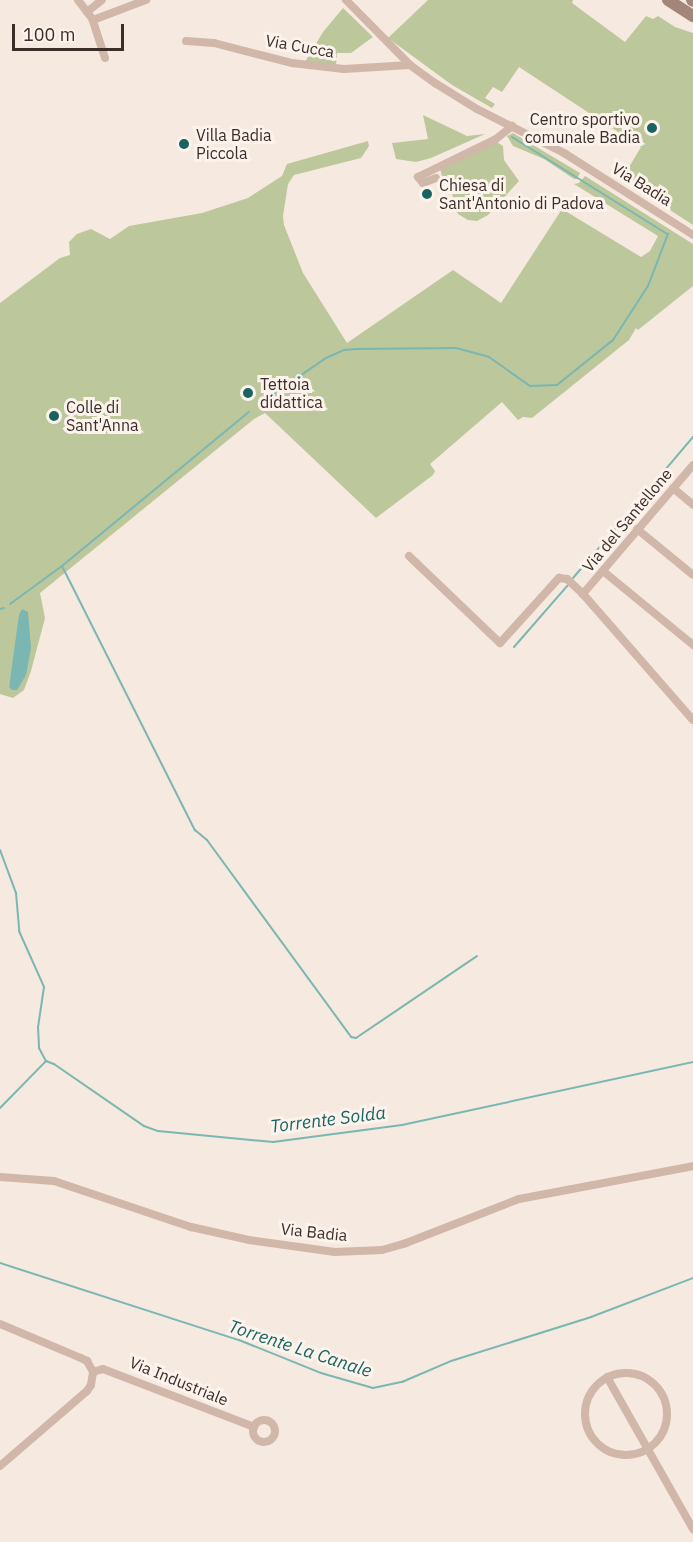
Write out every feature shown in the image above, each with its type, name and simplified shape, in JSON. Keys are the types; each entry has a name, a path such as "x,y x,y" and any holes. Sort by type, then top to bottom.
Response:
{"main road":[{"path":"668,0 693,16"}],"street":[{"path":"78,0 93,20 105,58"},
{"path":"87,12 102,0"},
{"path":"93,20 146,0"},
{"name":"Via Badia","path":"346,0 410,64 459,99 564,153 693,234"},
{"name":"Via Cucca","path":"186,41 214,43 292,63 344,69 410,64"},
{"path":"436,178 423,183 418,177 496,139 512,126"},
{"name":"Via del Santellone","path":"583,594 693,465"},
{"path":"673,488 693,505"},
{"path":"637,529 693,575"},
{"name":"Via del Santellone","path":"410,556 500,644 559,578 567,579 583,594 693,720"},
{"path":"603,571 693,645"},
{"name":"Via Badia","path":"0,1177 54,1181 191,1227 249,1240 335,1252 382,1250 406,1244 519,1199 693,1166"},
{"path":"0,1324 87,1361 93,1372 92,1385 87,1391 0,1466"},
{"name":"Via Industriale","path":"93,1372 103,1369 112,1370 254,1426"},
{"path":"621,1373 635,1373 648,1378 659,1388 665,1400 666,1421 658,1440 647,1449 622,1454 609,1451 590,1433 586,1408 589,1396 607,1377 621,1373"},
{"path":"607,1377 693,1529"}],"green space":[{"name":"Centro sportivo comunale Badia","path":"428,0 573,0 572,3 625,42 646,16 653,19 658,16 675,27 693,33 693,225 622,179 641,147 519,67 502,92 493,87 485,98 495,104 492,108 452,85 388,38"},
{"path":"343,8 373,37 351,53 337,53 336,65 305,62 323,32"},
{"path":"423,115 467,136 485,134 431,158 416,162 396,159 392,143 428,139"},
{"path":"513,133 580,173 577,179 544,159 513,146 507,136"},
{"path":"368,141 369,146 361,158 294,175 288,184 283,216 284,225 303,273 347,343 453,270 501,303 562,209 641,257 650,251 658,236 574,184 579,183 585,176 693,244 693,286 638,330 636,328 629,340 532,418 523,417 518,420 502,402 430,464 435,471 433,475 376,518 265,413 254,419 40,593 45,618 24,690 13,698 0,694 0,303 60,258 70,255 69,242 77,234 91,229 110,239 129,226 202,213 248,198 282,176 287,164","holes":["19,615 26,675 9,687"]},
{"path":"495,141 503,146 504,160 519,181 488,215 477,221 468,220 458,214 449,183 444,184 440,168"}],"water":[{"path":"22,609 28,612 31,648 26,675 17,690 12,690 9,687 19,615"}],"waterway":[{"path":"512,137 667,234"},
{"path":"259,404 326,358 344,350 356,349 456,348 489,357 530,386 557,385 613,340 648,286 668,234"},
{"path":"10,604 62,566 249,412"},
{"path":"626,516 693,437"},
{"path":"573,578 622,521"},
{"path":"62,566 195,830 207,840 351,1037 356,1038 477,956"},
{"path":"514,647 568,585"},
{"path":"0,609 4,608"},
{"path":"0,850 16,893 19,931 44,987 38,1027 39,1048 46,1061"},
{"name":"Torrente Solda","path":"0,1108 46,1061 54,1064 144,1126 158,1131 273,1142 402,1125 693,1062"},
{"name":"Torrente La Canale","path":"0,1263 239,1340 321,1373 373,1388 402,1382 451,1361 591,1317 693,1278"}],"place":[{"name":"Centro sportivo comunale Badia","path":"652,128"},
{"name":"Villa Badia Piccola","path":"184,144"},
{"name":"Chiesa di Sant'Antonio di Padova","path":"427,194"},
{"name":"Tettoia didattica","path":"248,393"},
{"name":"Colle di Sant'Anna","path":"54,416"}]}
